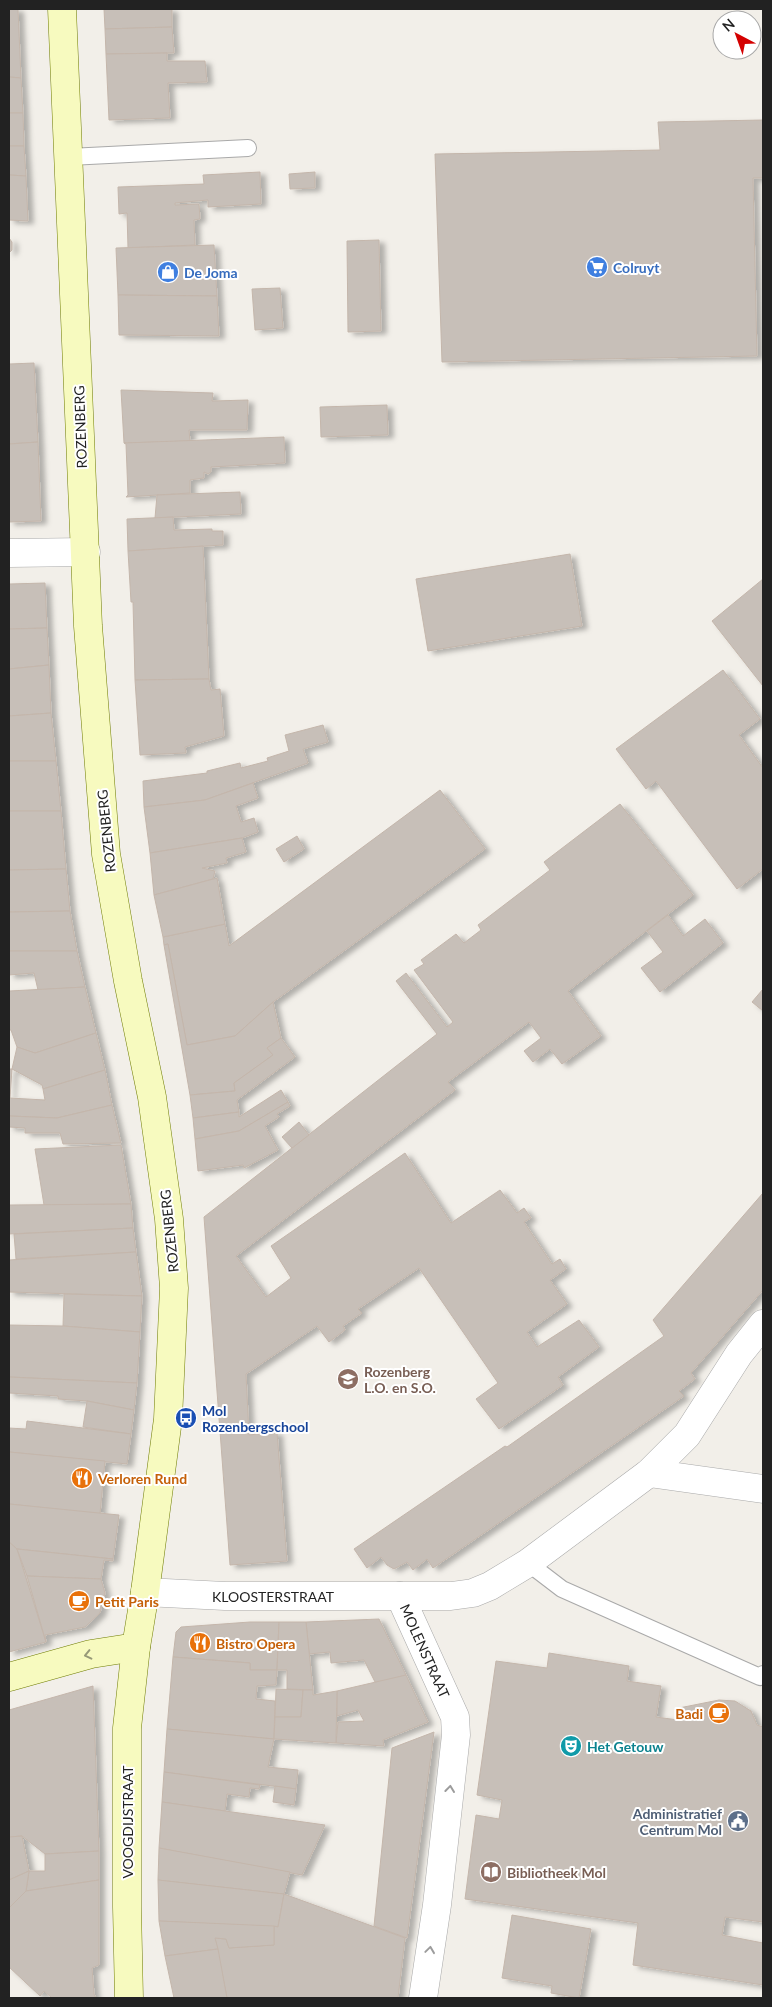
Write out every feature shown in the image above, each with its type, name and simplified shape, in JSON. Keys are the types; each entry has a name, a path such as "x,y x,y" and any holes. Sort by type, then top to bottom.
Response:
{"main road":[{"name":"ROZENBERG","path":"62,9 88,626 106,854 128,981 152,1097 169,1219 174,1288 168,1419 136,1647"},
{"path":"9,1677 91,1654 136,1647"},
{"name":"VOOGDIJSTRAAT","path":"129,1998 127,1728 136,1647"}],"street":[{"path":"9,553 86,552"},
{"name":"MOLENSTRAAT","path":"423,1998 456,1735 455,1717 400,1596 473,1594 490,1586 528,1563 649,1473 687,1435 738,1354 763,1324"},
{"path":"649,1473 763,1489"},
{"name":"KLOOSTERSTRAAT","path":"145,1592 225,1596 400,1596"}],"lane":[{"path":"69,157 248,148"},
{"path":"528,1563 562,1589 760,1677 763,1674"}],"building":[{"path":"9,9 18,9 21,78 9,77"},
{"path":"104,9 172,9 172,27 105,29"},
{"path":"172,27 174,53 106,54 105,29"},
{"path":"167,53 167,61 205,61 207,82 168,83 170,118 109,120 106,54"},
{"path":"9,77 21,78 23,113 9,113"},
{"path":"9,113 23,113 24,146 9,146"},
{"name":"Colruyt","path":"763,120 763,178 753,178 757,356 442,362 435,154 660,150 658,122"},
{"path":"9,146 24,146 26,176 9,175"},
{"path":"260,172 261,204 208,207 208,200 175,203 175,205 199,204 200,219 194,220 195,245 128,248 127,213 119,214 118,187 204,184 203,175"},
{"path":"315,172 315,188 290,189 289,174"},
{"path":"9,175 26,176 28,221 9,220"},
{"path":"9,238 12,242 12,250 9,253"},
{"path":"379,240 381,331 348,332 347,241"},
{"path":"214,245 217,296 118,295 116,248"},
{"path":"280,288 283,328 255,330 252,289"},
{"path":"118,295 217,296 219,336 119,335"},
{"path":"34,363 38,442 9,444 9,364"},
{"path":"121,390 213,393 212,401 248,400 247,430 189,430 190,441 124,443"},
{"path":"387,405 388,435 321,437 320,407"},
{"path":"284,437 285,463 211,467 211,472 208,474 204,472 204,478 190,480 190,493 126,497 128,495 126,444 124,443"},
{"path":"38,442 41,521 9,522 9,444"},
{"path":"240,492 241,514 155,518 157,495"},
{"path":"173,517 174,530 212,529 212,531 223,531 223,545 128,551 127,519"},
{"path":"203,546 209,679 135,680 133,602 131,602 128,551"},
{"path":"570,554 582,626 428,651 416,579"},
{"path":"763,579 763,686 712,621"},
{"path":"45,583 47,628 9,629 9,584"},
{"path":"47,628 49,665 9,669 9,629"},
{"path":"49,665 51,713 9,716 9,669"},
{"path":"723,670 760,719 739,735 763,768 763,869 737,889 656,781 646,789 616,749"},
{"path":"209,679 211,690 220,689 224,736 185,747 186,753 140,755 135,680"},
{"path":"51,713 56,761 9,761 9,716"},
{"path":"323,725 328,742 303,749 308,763 205,800 144,807 143,781 207,773 207,771 240,763 241,768 268,761 267,758 289,751 285,735"},
{"path":"9,761 56,761 61,811 9,811"},
{"path":"253,783 258,798 236,806 241,822 254,818 258,832 242,838 150,853 144,807 205,800"},
{"path":"440,790 485,849 273,1002 235,1036 187,1045 168,944 164,945 163,937 225,924 229,946"},
{"path":"620,804 693,895 568,991 601,1036 562,1064 550,1049 533,1062 524,1051 541,1038 529,1022 448,1082 455,1090 236,1256 266,1297 291,1278 271,1246 405,1153 451,1223 500,1190 517,1213 524,1208 531,1218 524,1222 552,1264 560,1259 566,1269 550,1280 567,1304 527,1332 537,1347 579,1320 599,1347 558,1377 563,1385 499,1429 476,1399 498,1383 419,1268 358,1309 362,1313 343,1326 345,1330 329,1342 317,1326 246,1374 249,1435 277,1432 287,1561 230,1565 204,1217 437,1034 396,981 406,973 447,1027 453,1022 414,970 424,964 421,960 456,934 464,943 481,930 478,925 550,870 544,862"},
{"path":"9,811 61,811 66,869 9,870"},
{"path":"297,836 304,849 284,862 276,849"},
{"path":"242,838 246,852 226,858 227,863 202,868 215,871 213,879 154,895 150,853"},
{"path":"66,869 70,911 9,912 9,870"},
{"path":"217,878 225,924 163,937 154,895"},
{"path":"70,911 77,951 9,951 9,912"},
{"path":"668,915 683,936 705,919 723,943 660,992 641,968 663,952 647,931"},
{"path":"168,944 187,1045 235,1036 273,1002 281,1038 267,1048 273,1055 234,1083 235,1091 190,1095 164,945"},
{"path":"9,951 77,951 85,987 38,990 34,973 9,975"},
{"path":"85,987 96,1033 35,1053 17,1047 11,1030 9,1030 9,991"},
{"path":"763,989 763,1011 752,1002"},
{"path":"96,1033 105,1070 43,1089 42,1085 12,1069 17,1047 35,1053"},
{"path":"281,1038 295,1057 237,1100 239,1112 193,1118 190,1095 235,1091 234,1083 273,1055 267,1048"},
{"path":"9,1069 12,1069 10,1098 45,1100 43,1089 105,1070 112,1105 57,1118 9,1116"},
{"path":"281,1090 288,1102 239,1131 195,1139 193,1118 239,1112 239,1117"},
{"path":"288,1102 290,1106 277,1114 279,1117 265,1126 278,1150 244,1168 243,1165 198,1171 195,1139 239,1131"},
{"path":"112,1105 121,1143 63,1144 60,1133 25,1133 25,1128 9,1127 9,1116 57,1118"},
{"path":"299,1122 309,1135 292,1148 282,1137"},
{"path":"121,1145 131,1204 44,1205 35,1149"},
{"path":"763,1193 763,1290 691,1373 695,1379 679,1391 684,1396 433,1568 427,1559 413,1570 407,1562 394,1569 387,1565 381,1557 367,1568 354,1549 505,1446 507,1447 664,1336 653,1320"},
{"path":"131,1204 133,1228 9,1234 9,1205"},
{"path":"133,1228 136,1252 16,1259 14,1234"},
{"path":"136,1252 142,1296 9,1292 9,1260"},
{"path":"64,1294 142,1296 140,1332 63,1326"},
{"path":"9,1325 63,1326 140,1332 137,1383 9,1377"},
{"path":"9,1377 137,1383 134,1410 87,1401 58,1399 58,1396 9,1393"},
{"path":"87,1401 134,1410 131,1434 83,1427"},
{"path":"27,1421 131,1434 127,1464 9,1452 9,1428 26,1429"},
{"path":"9,1452 105,1461 100,1514 9,1504"},
{"path":"9,1504 119,1515 113,1559 17,1549 9,1542"},
{"path":"9,1542 17,1549 46,1642 9,1652"},
{"path":"17,1549 113,1559 113,1561 104,1560 101,1579 27,1576"},
{"path":"27,1576 101,1579 105,1593 100,1613 85,1627 45,1635 46,1642"},
{"path":"379,1619 406,1675 376,1684 364,1660 331,1663 330,1652 309,1654 306,1622"},
{"path":"279,1622 277,1670 250,1670 250,1663 173,1657 176,1632 181,1627"},
{"path":"279,1622 306,1622 313,1690 287,1689 287,1670 277,1670"},
{"path":"549,1653 629,1666 627,1681 661,1686 656,1717 678,1720 679,1708 719,1700 735,1701 751,1711 757,1725 763,1727 763,1922 725,1917 722,1935 763,1943 763,1985 633,1965 638,1923 465,1899 476,1815 499,1819 502,1800 477,1795 496,1661 547,1668"},
{"path":"173,1657 250,1663 250,1670 277,1670 276,1685 257,1686 256,1699 275,1701 274,1739 167,1729"},
{"path":"406,1675 428,1722 383,1740 384,1746 336,1743 338,1722 364,1721 358,1710 337,1716 337,1691"},
{"path":"93,1686 99,1851 45,1854 22,1836 9,1837 9,1710"},
{"path":"276,1689 303,1690 301,1717 275,1717"},
{"path":"303,1690 313,1690 313,1695 337,1691 336,1743 274,1739 275,1717 301,1717"},
{"path":"167,1729 274,1739 268,1767 298,1770 296,1789 164,1772"},
{"path":"434,1732 407,1938 374,1926 392,1748"},
{"path":"164,1772 260,1785 259,1789 250,1788 249,1797 227,1794 225,1811 162,1802"},
{"path":"275,1786 296,1789 294,1805 273,1802"},
{"path":"162,1802 325,1825 302,1875 159,1848"},
{"path":"22,1836 29,1871 9,1880 9,1837"},
{"path":"159,1848 290,1872 284,1894 158,1880"},
{"path":"99,1851 99,1880 26,1891 29,1871 45,1871 45,1854"},
{"path":"29,1871 26,1891 9,1908 9,1880"},
{"path":"99,1880 99,1965 92,1968 96,1998 52,1998 44,1991 40,1996 9,1967 9,1908 26,1891"},
{"path":"158,1880 284,1894 278,1927 159,1921"},
{"path":"284,1894 405,1938 398,1998 227,1998 215,1938 226,1939 229,1948 274,1945 274,1926 278,1927"},
{"path":"512,1915 591,1929 579,1998 551,1993 552,1986 502,1978"},
{"path":"159,1921 274,1926 274,1945 229,1948 226,1939 215,1938 218,1949 165,1956"},
{"path":"218,1949 227,1998 174,1998 165,1956"}],"place":[{"name":"Colruyt","path":"597,267"},
{"name":"De Joma","path":"168,272"},
{"name":"Rozenberg L.O. en S.O.","path":"348,1379"},
{"name":"Mol Rozenbergschool","path":"186,1418"},
{"name":"Verloren Rund","path":"82,1478"},
{"name":"Petit Paris","path":"79,1601"},
{"name":"Bistro Opera","path":"200,1643"},
{"name":"Badi","path":"719,1713"},
{"name":"Het Getouw","path":"571,1746"},
{"name":"Administratief Centrum Mol","path":"738,1821"},
{"name":"Bibliotheek Mol","path":"491,1872"}]}
